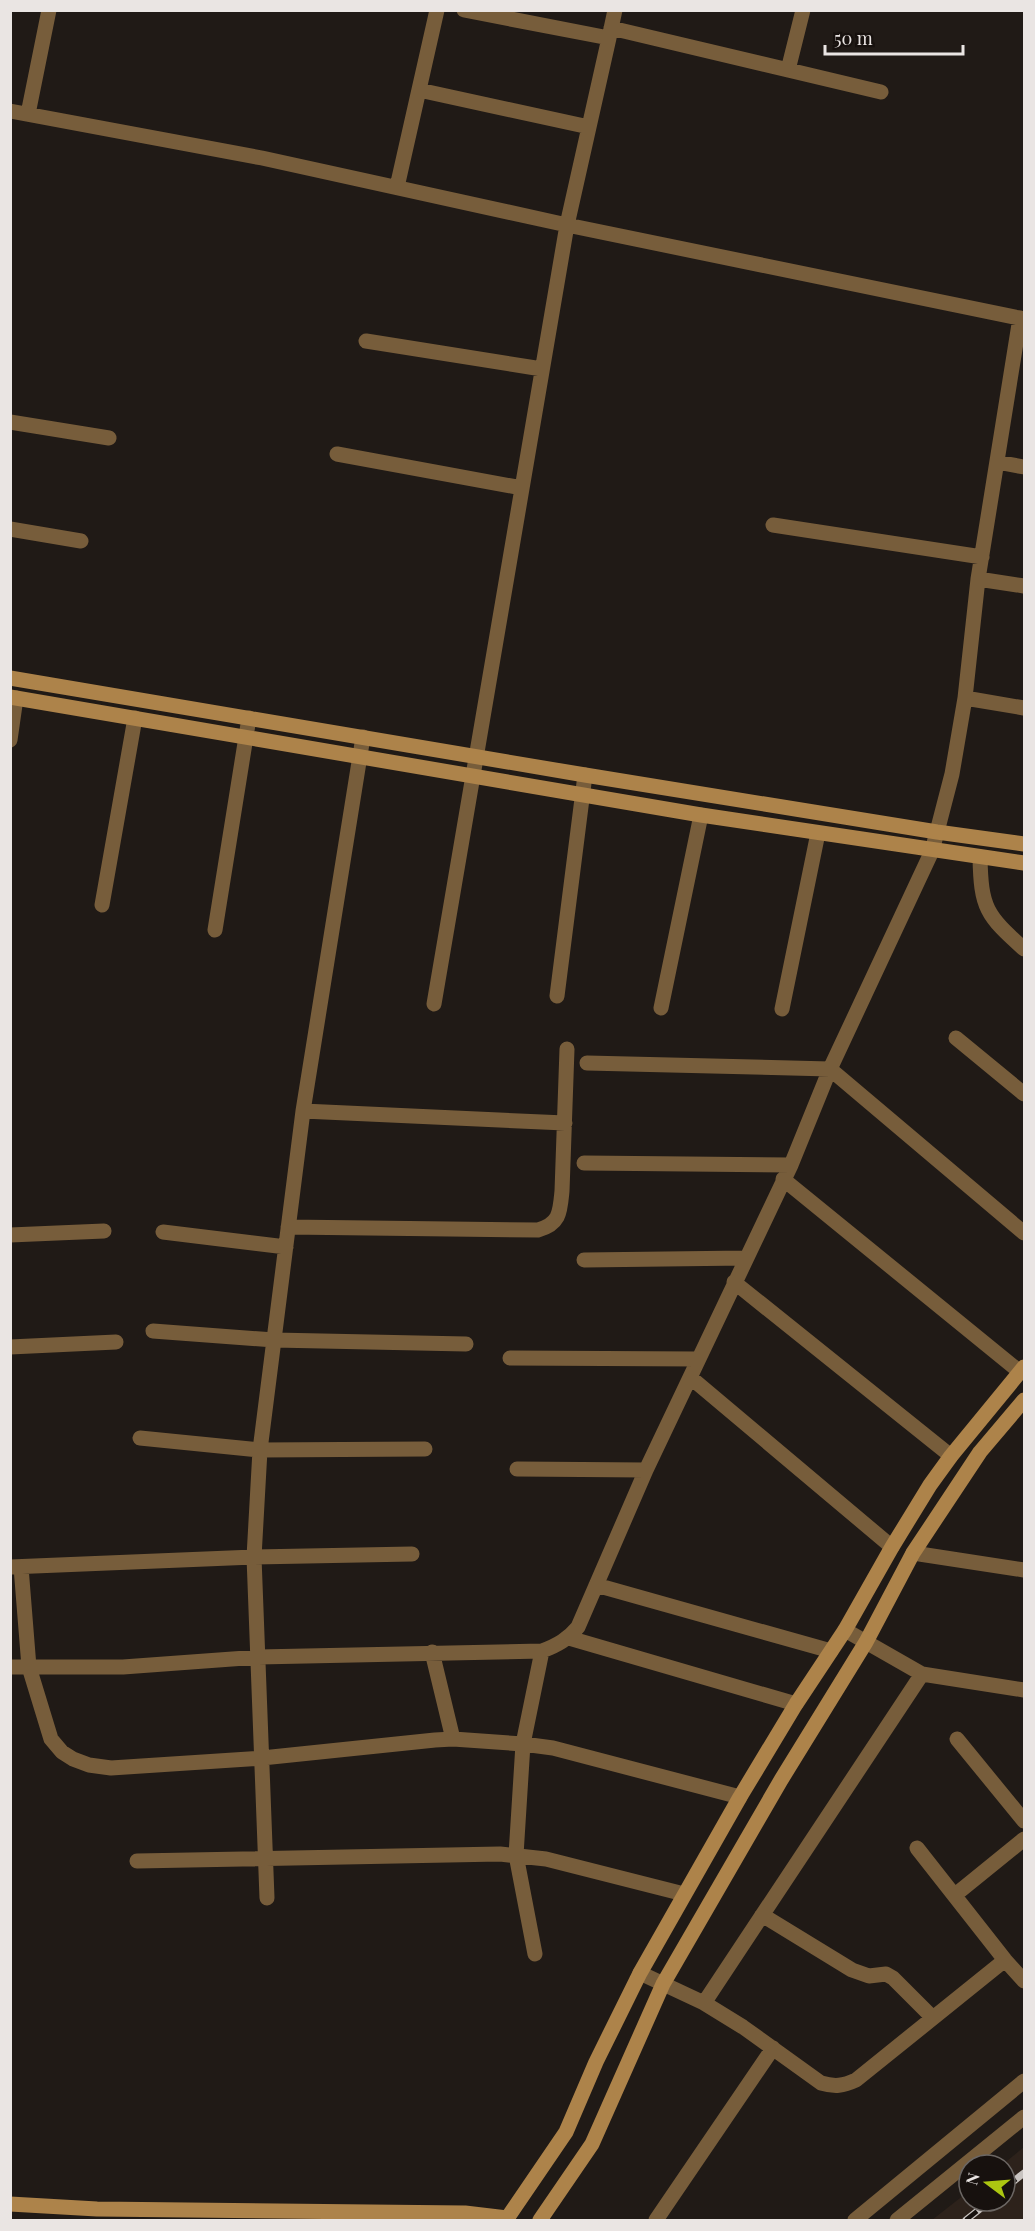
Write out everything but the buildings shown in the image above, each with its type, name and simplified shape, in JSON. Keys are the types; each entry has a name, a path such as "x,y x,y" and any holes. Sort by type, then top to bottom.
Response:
{"street":[{"path":"397,187 437,10"},
{"path":"465,10 610,33 788,70 880,92"},
{"path":"434,1004 567,225 615,10"},
{"path":"788,70 803,10"},
{"path":"28,114 49,11"},
{"path":"419,90 589,127"},
{"path":"10,111 262,158 567,225 1022,319 978,579 965,698 952,774 932,851 830,1069 791,1164 646,1470 578,1627 569,1638 557,1646 542,1651 258,1657 123,1667 10,1667"},
{"path":"366,341 542,369"},
{"path":"10,422 109,438"},
{"path":"337,454 522,488"},
{"path":"997,462 1024,467"},
{"path":"774,525 982,557"},
{"path":"10,529 81,541"},
{"path":"978,579 1024,586"},
{"path":"10,678 585,775 1024,844"},
{"path":"10,740 13,698 582,796 1024,864"},
{"path":"965,698 1024,708"},
{"path":"102,905 135,718"},
{"path":"216,930 249,718"},
{"path":"267,1898 254,1557 260,1450 303,1112 363,737"},
{"path":"557,996 585,775"},
{"path":"662,1008 701,815"},
{"path":"783,1009 818,833"},
{"path":"980,857 981,889 986,907 992,918 1024,949"},
{"path":"956,1038 1024,1094"},
{"path":"288,1227 538,1230 549,1227 555,1221 560,1209 567,1049"},
{"path":"587,1064 830,1069 1024,1233"},
{"path":"303,1112 565,1123"},
{"path":"584,1163 791,1164"},
{"path":"10,2204 97,2209 465,2213 506,2219 566,2132 596,2062 639,1973 796,1704 845,1630 930,1485 1022,1369 783,1179"},
{"path":"10,1235 104,1231"},
{"path":"163,1232 286,1247"},
{"path":"584,1260 746,1258"},
{"path":"734,1282 951,1456"},
{"path":"153,1331 274,1340 466,1344"},
{"path":"10,1347 116,1342"},
{"path":"510,1358 698,1359"},
{"path":"690,1377 892,1547"},
{"path":"540,2220 592,2144 663,1984 781,1780 866,1642 913,1553 980,1452 1024,1400"},
{"path":"140,1438 260,1450 425,1449"},
{"path":"517,1469 646,1470"},
{"path":"913,1553 1024,1570"},
{"path":"412,1554 254,1557 16,1567 29,1667 51,1739 62,1752 89,1766 111,1768 262,1758 453,1739 523,1744 552,1748 740,1797"},
{"path":"596,1585 831,1651"},
{"path":"845,1630 922,1674 1024,1690"},
{"path":"569,1638 796,1704"},
{"path":"535,1954 516,1855 523,1744 542,1651"},
{"path":"432,1652 453,1739"},
{"path":"704,2003 922,1674"},
{"path":"957,1739 1024,1821"},
{"path":"955,1895 1024,1839"},
{"path":"916,1848 1005,1960 1024,1980"},
{"path":"137,1861 516,1855 546,1858 684,1894"},
{"path":"762,1915 861,1974 869,1976 886,1974 893,1978 933,2018"},
{"path":"639,1973 704,2003 773,2048 820,2083 843,2086 856,2080 1005,1960"},
{"path":"656,2220 773,2048"},
{"path":"855,2220 1024,2081"},
{"path":"897,2220 1024,2117"}],"shaded area":[{"path":"1024,2147 1024,2220 932,2220 957,2200 957,2213 1017,2213 1017,2153"}],"railway":[{"path":"1017,2179 1024,2173"},
{"path":"966,2220 975,2213"}]}
